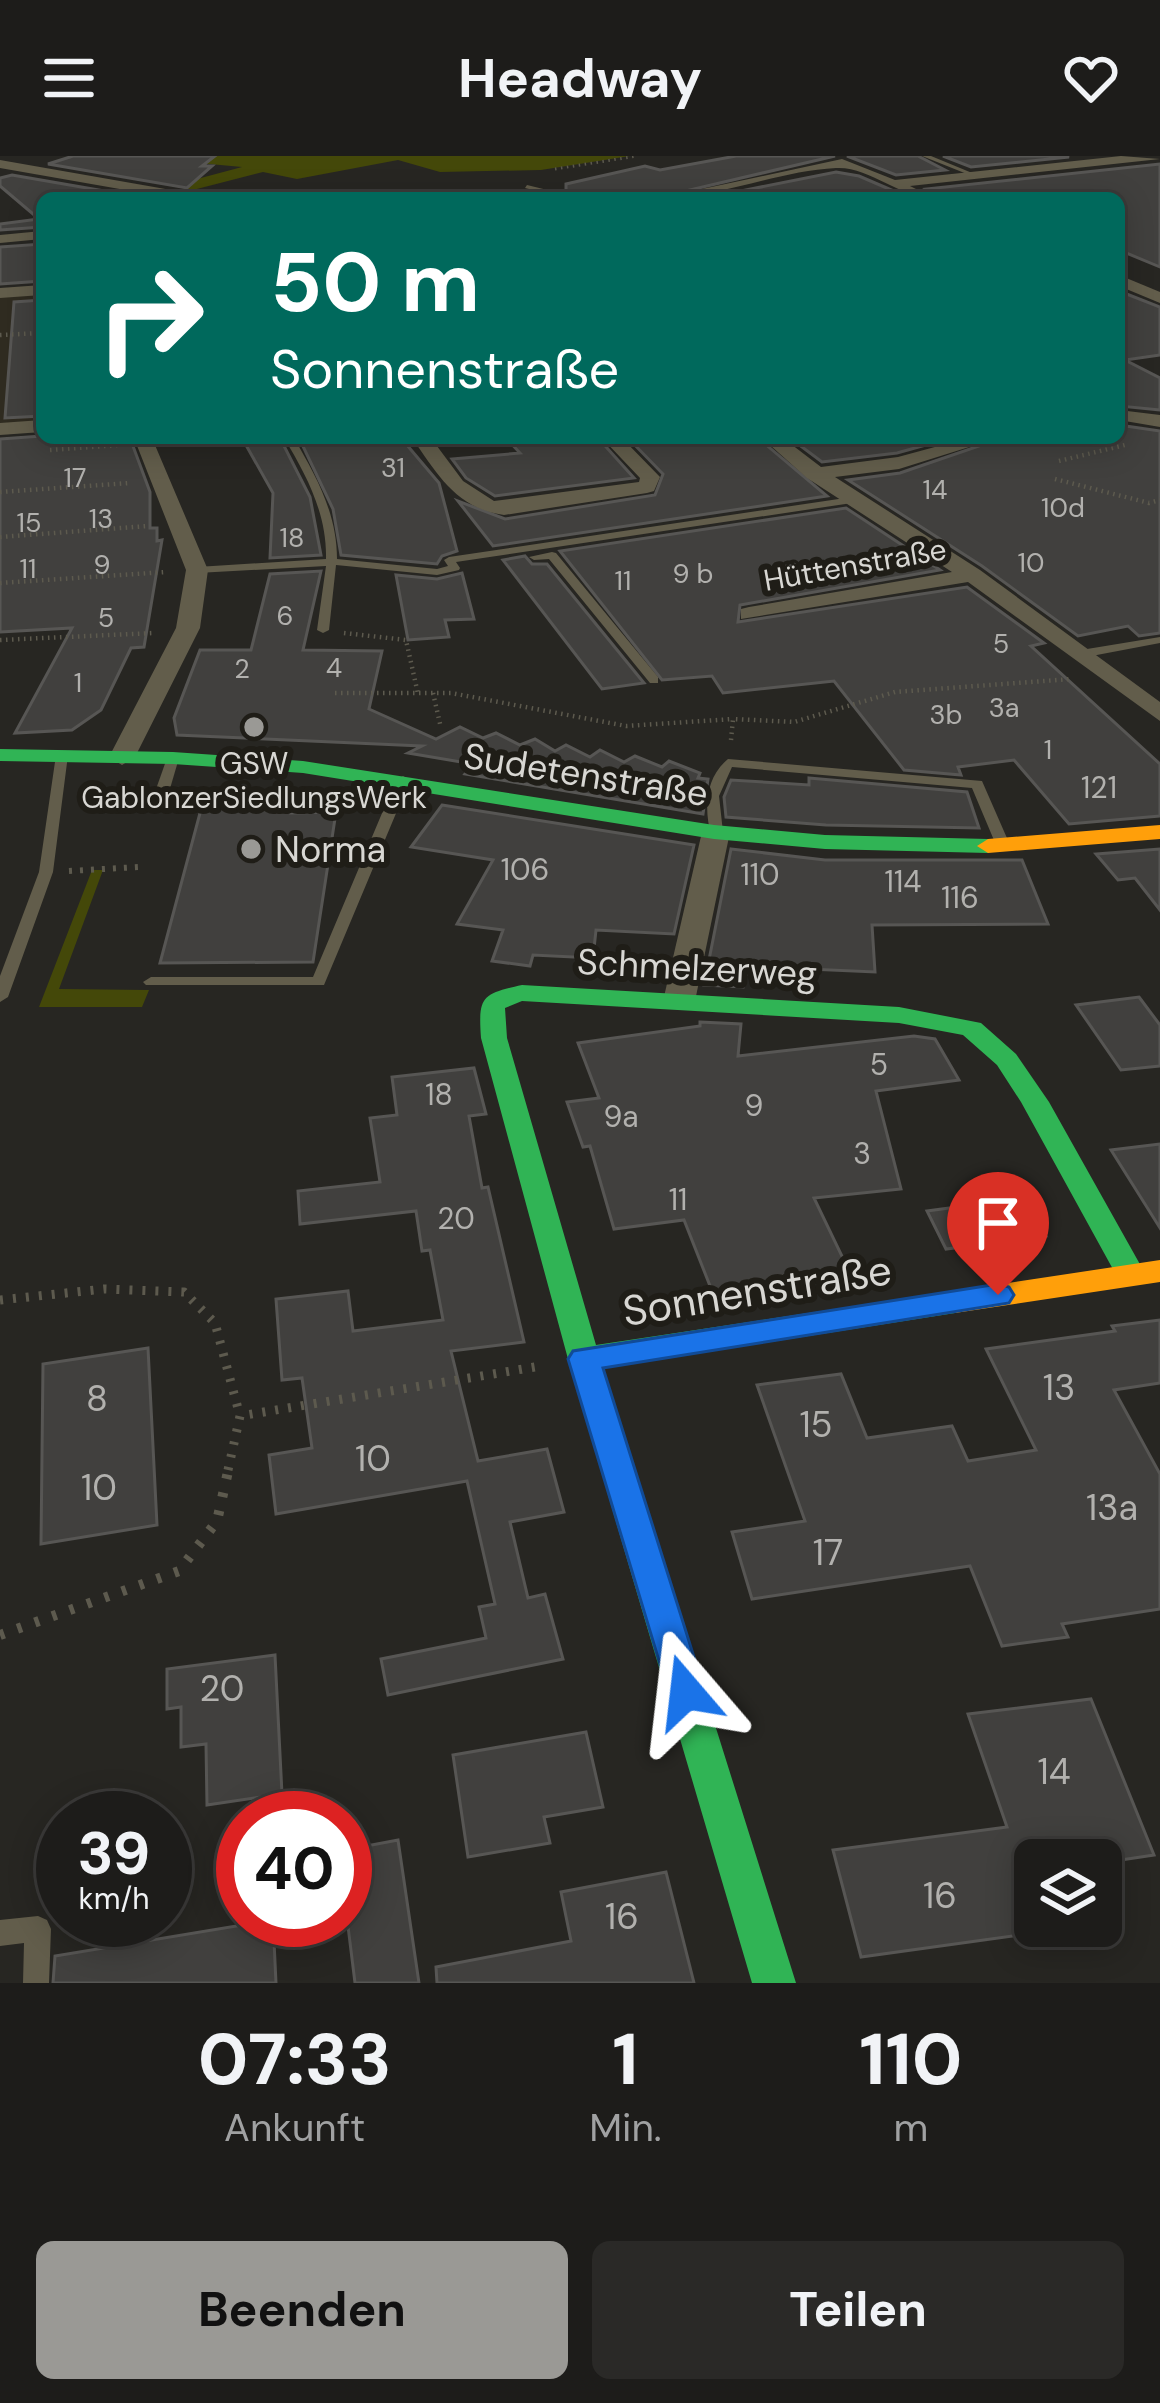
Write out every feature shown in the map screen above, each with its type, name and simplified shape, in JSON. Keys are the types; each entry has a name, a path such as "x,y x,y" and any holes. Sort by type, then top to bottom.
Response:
{"street":[{"path":"894,184 1156,156"},
{"path":"1102,161 1141,175"},
{"path":"0,164 160,192"},
{"path":"698,192 842,164 913,192"},
{"path":"0,239 36,236"},
{"path":"1125,283 1160,300"},
{"path":"0,293 36,290"},
{"path":"1139,305 1160,300"},
{"path":"1125,416 1160,421"},
{"path":"0,429 36,426"},
{"path":"122,757 186,632 196,570 145,444"},
{"path":"426,444 470,502 483,508 504,508 646,487 650,477 617,444"},
{"name":"Hüttenstraße","path":"778,444 852,500 972,575 1160,714"},
{"path":"814,474 899,463 967,444"},
{"name":"Hüttenstraße","path":"749,614 972,575"},
{"name":"Sudetenstraße","path":"0,755 261,762 403,780 716,832 876,844 1003,845 1160,832"},
{"path":"680,1001 716,832"},
{"name":"Schmelzerweg","path":"584,1359 494,1038 492,1006 500,998 522,993 899,1015 972,1029 1007,1060 1035,1102 1131,1275"},
{"name":"Sonnenstraße","path":"774,1983 584,1359 1160,1271"}],"lane":[{"path":"925,156 974,175"},
{"path":"527,188 546,192"},
{"path":"293,444 323,493 334,562 322,630"},
{"name":"Hüttenstraße","path":"454,568 449,560 852,500"},
{"path":"196,570 334,562 437,572 552,555 654,680"},
{"path":"1081,654 1160,640"},
{"path":"0,997 46,872 62,755"},
{"path":"162,792 173,758"},
{"path":"716,832 712,796 728,763 977,784 1003,845"},
{"path":"152,982 319,982 403,780"},
{"path":"0,1933 38,1929 36,1983"}],"path":[{"path":"555,169 637,156"},
{"path":"0,335 36,333"},
{"path":"1059,461 1140,442"},
{"path":"41,451 113,444"},
{"path":"1055,479 1149,503 1160,500"},
{"path":"0,492 160,481"},
{"path":"0,537 178,524"},
{"path":"0,584 196,570"},
{"path":"322,630 406,640 418,694"},
{"path":"0,640 186,632"},
{"path":"335,693 434,693 626,726 733,719 794,722 895,692 978,689 1108,675"},
{"path":"434,693 441,728"},
{"path":"728,763 733,719"},
{"path":"93,867 140,867"},
{"path":"0,1300 104,1289 184,1292 215,1323 240,1416 217,1521 179,1571 0,1635"},
{"path":"240,1416 584,1359"}],"shaded area":[{"path":"123,156 630,156 541,170 440,172 398,160 297,179 263,172 193,190 171,186 242,167"},
{"path":"36,293 36,424 0,426 0,296"},
{"path":"92,870 103,870 59,989 149,990 142,1007 39,1007"}],"building":[{"path":"73,156 215,156 202,166 212,166 187,188 48,164"},
{"path":"736,156 835,156 682,192 566,190 566,184 645,166 660,170"},
{"path":"847,156 918,156 945,170 896,175"},
{"path":"943,156 1066,156 1069,157 971,167"},
{"path":"1160,164 1160,267 1125,252 1125,192 926,189"},
{"path":"836,172 896,192 736,192"},
{"path":"12,175 110,192 36,192 36,216 0,186 0,178"},
{"path":"36,219 36,227 0,230 0,224"},
{"path":"36,244 36,281 0,284 0,247"},
{"path":"1125,293 1160,307 1160,355 1125,360"},
{"path":"36,300 36,416 5,418 14,302"},
{"path":"1125,360 1160,378 1160,410 1125,407"},
{"path":"1125,426 1160,431 1160,633 1139,636 1128,626 1078,636 982,566 848,480 900,473 985,444 1125,444"},
{"path":"36,436 36,444 132,444 150,492 150,528 157,528 157,541 162,540 144,647 131,648 101,710 72,730 15,733 72,628 0,632 0,439"},
{"path":"245,444 283,444 310,497 321,555 270,558 273,493"},
{"path":"302,444 406,444 439,483 457,551 442,556 437,564 341,555 333,509"},
{"path":"512,444 603,444 634,478 495,496 466,478 452,459 520,453"},
{"path":"634,444 765,444 827,496 493,546 458,501 505,519 655,495 663,474"},
{"path":"798,444 929,444 897,453 822,462"},
{"path":"846,508 940,570 740,605 738,622 967,587 1044,643 1031,646 1160,764 1160,816 1069,824 1014,760 958,767 961,775 904,770 834,681 723,693 712,676 662,680 560,551"},
{"path":"525,556 532,564 547,564 644,683 602,689 503,560"},
{"path":"321,571 303,650 382,651 369,709 436,739 460,727 483,738 496,733 520,745 535,739 555,751 566,745 590,757 600,750 624,762 635,756 662,767 669,761 708,779 703,814 465,774 473,764 408,753 422,746 177,735 174,718 200,650 251,650 270,574"},
{"path":"462,573 474,619 445,620 449,637 408,640 396,575 437,579"},
{"path":"809,778 967,792 979,828 826,825 726,817 724,797 731,780 809,785"},
{"path":"295,797 291,813 336,812 313,962 160,963 204,798"},
{"path":"442,805 694,845 674,934 596,930 593,958 533,955 530,966 492,961 503,930 457,924 493,860 411,847"},
{"path":"731,849 825,860 1022,860 1048,924 872,925 875,972 763,967 763,975 744,974 743,987 704,985"},
{"path":"1160,849 1160,910 1135,878 1118,880 1096,854"},
{"path":"1139,997 1160,1025 1160,1066 1121,1070 1076,1005"},
{"path":"700,1022 741,1024 738,1056 914,1036 935,1039 959,1080 876,1091 901,1189 814,1198 851,1275 714,1296 684,1220 614,1229 590,1146 583,1147 567,1102 599,1098 578,1043 700,1026"},
{"path":"474,1068 486,1114 469,1116 482,1188 488,1187 524,1342 451,1351 478,1461 547,1449 564,1512 510,1522 528,1598 545,1594 563,1659 388,1695 381,1659 486,1638 479,1607 495,1604 467,1481 276,1514 269,1455 312,1448 302,1378 282,1380 276,1299 348,1291 353,1331 443,1320 430,1250 422,1251 416,1211 300,1224 298,1191 380,1182 370,1118 397,1115 392,1077"},
{"path":"1160,1144 1160,1228 1111,1150"},
{"path":"1024,1198 1046,1236 946,1249 927,1211"},
{"path":"1160,1320 1160,1383 1114,1390 1160,1474 1160,1609 1062,1624 1068,1637 1002,1646 970,1566 752,1599 732,1532 805,1521 757,1385 841,1374 867,1438 952,1426 968,1461 1036,1450 986,1349"},
{"path":"148,1348 157,1525 41,1544 43,1364"},
{"path":"275,1655 282,1791 216,1791 216,1804 207,1805 206,1744 181,1747 181,1707 167,1709 167,1669"},
{"path":"1091,1699 1154,1855 1122,1860 1122,1839 1014,1839 1014,1936 861,1957 833,1850 1007,1827 968,1714"},
{"path":"586,1732 603,1807 544,1817 550,1843 468,1857 453,1755"},
{"path":"398,1840 419,1983 355,1983 351,1947 372,1947 372,1845"},
{"path":"666,1872 694,1983 437,1983 436,1967 571,1941 561,1892"},
{"path":"216,1929 216,1947 274,1947 276,1983 53,1983 55,1956 110,1947 192,1947 192,1933"}],"traffic: fast":[{"path":"0,755 173,758 303,767 714,832 825,842 988,846"},
{"path":"584,1359 494,1038 492,1007 499,998 522,993 899,1015 972,1029 1007,1060 1035,1102 1131,1275"},
{"path":"774,1983 584,1359 955,1302"}],"traffic: slow":[{"path":"988,846 1160,832"},
{"path":"955,1302 1160,1271"}],"place":[{"name":"GSW GablonzerSiedlungsWerk","path":"254,727"},
{"name":"Norma","path":"251,849"}],"route":[{"path":"686,1692 584,1359 998,1295"}]}
